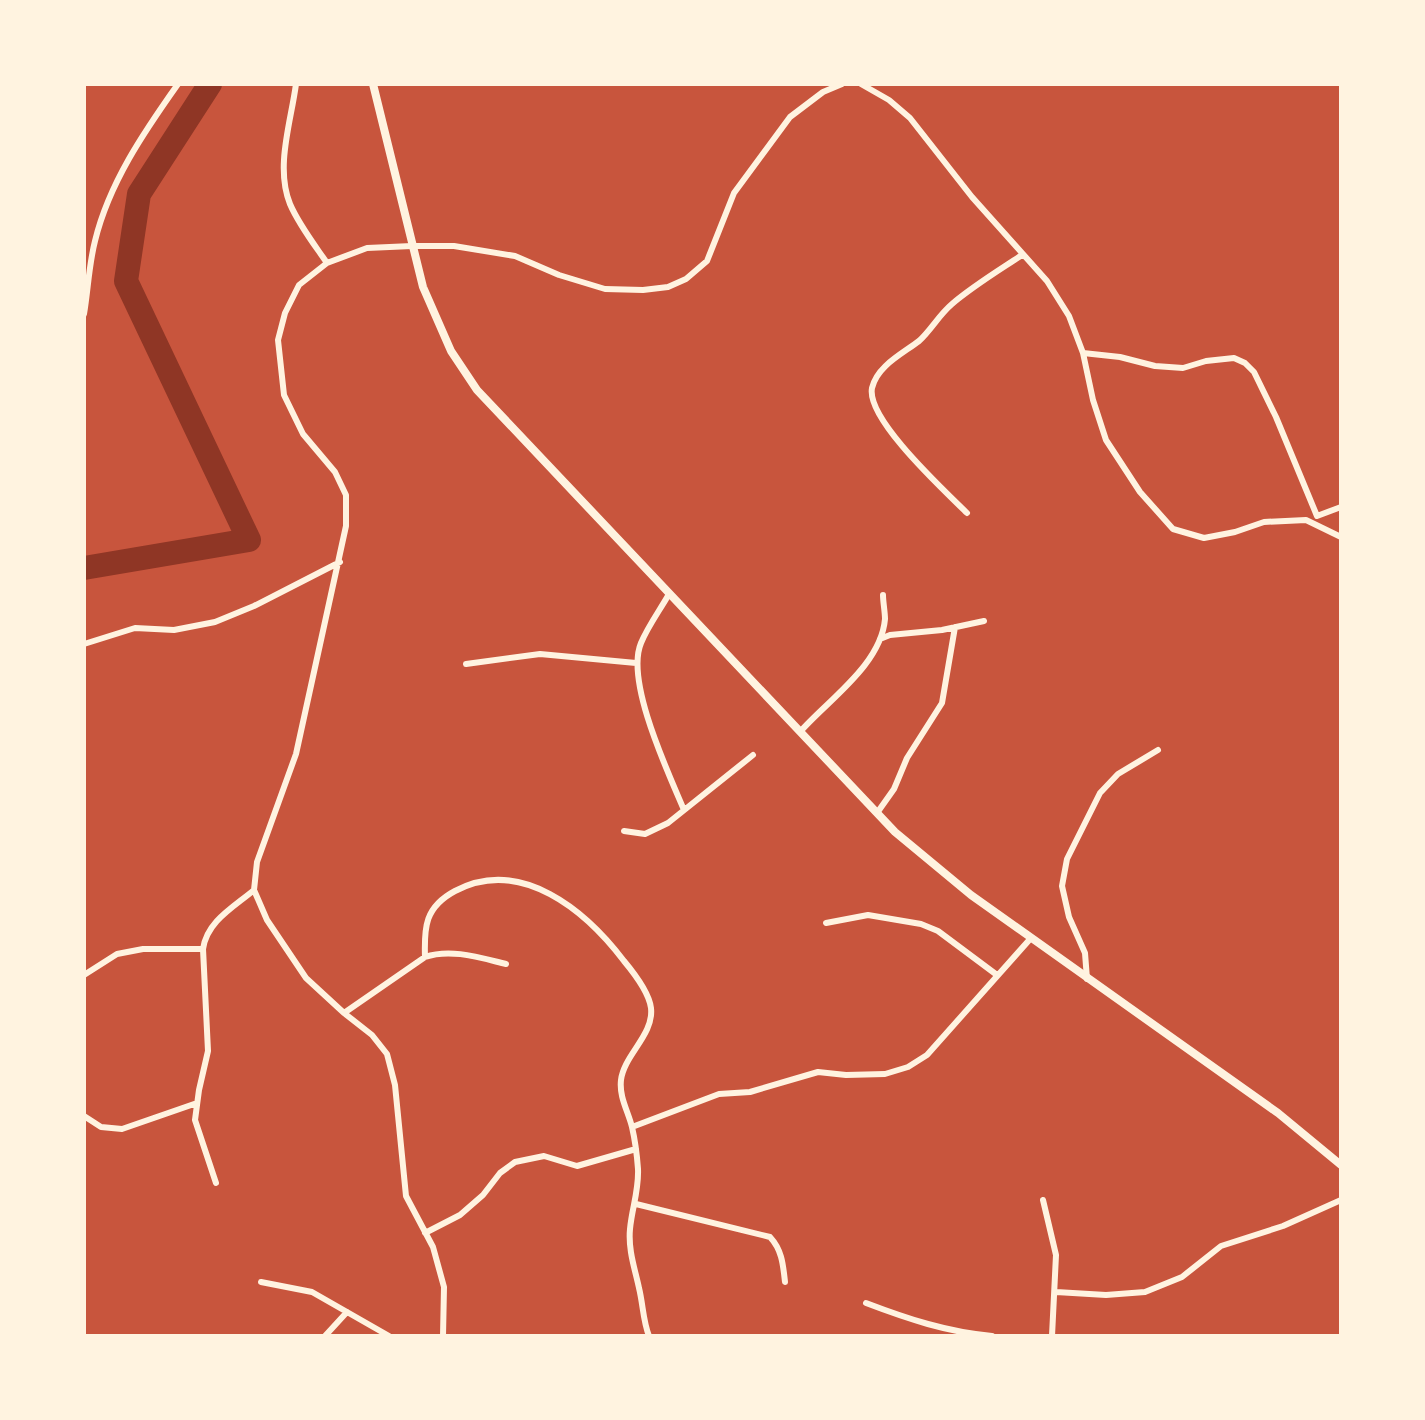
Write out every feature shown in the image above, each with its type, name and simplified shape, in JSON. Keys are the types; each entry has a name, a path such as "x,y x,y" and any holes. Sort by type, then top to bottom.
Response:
{"main road":[{"path":"373,84 423,287 451,351 477,390 895,832 971,895 1278,1113 1341,1165"}],"street":[{"path":"84,314 94,241 108,199 124,167 178,84"},
{"path":"296,84 285,155 288,200 299,223 327,263"},
{"path":"443,1336 444,1287 433,1247 406,1196 395,1085 387,1054 372,1035 306,978 267,920 254,890 257,862 296,754 346,526 346,495 335,472 303,434 284,395 278,340 285,313 299,285 327,263 367,248 454,246 515,256 559,275 605,289 668,287 686,279 707,261 734,193 790,117 823,92 842,84"},
{"path":"861,84 889,100 910,118 1022,255 1047,281 1069,316 1083,353 1106,440 1140,492 1173,529 1204,538 1264,522 1306,520 1341,507"},
{"path":"967,513 892,434 874,408 872,390 886,365 922,338 949,306 1022,255"},
{"path":"1083,353 1183,368 1206,361 1234,358 1245,363 1254,372 1276,417 1317,516"},
{"path":"1306,520 1341,537"},
{"path":"84,644 135,628 174,630 215,622 254,606 340,562"},
{"path":"669,594 640,644 636,663 657,746 684,810"},
{"path":"800,732 866,664 880,639 885,619 883,595"},
{"path":"880,639 984,621"},
{"path":"877,813 894,789 907,758 942,703 955,627"},
{"path":"466,664 540,654 636,663"},
{"path":"1087,979 1085,953 1069,917 1062,886 1067,859 1100,793 1118,774 1158,750"},
{"path":"624,831 645,834 668,823 753,755"},
{"path":"425,957 424,927 433,909 445,896 464,886 492,880 511,880 533,886 581,913 611,943 638,978 651,1008 646,1030 621,1078 621,1097 636,1149 638,1173 630,1249 649,1336"},
{"path":"216,1183 195,1120 208,1051 204,939 215,922 254,890"},
{"path":"826,923 868,915 921,924 938,931 997,975"},
{"path":"632,1127 719,1094 750,1092 805,1074 885,1074 908,1067 927,1055 1031,938"},
{"path":"84,975 117,954 143,949 203,949"},
{"path":"344,1013 425,957 446,953 506,964"},
{"path":"84,1116 101,1127 122,1129 197,1103"},
{"path":"425,1233 460,1215 483,1195 500,1173 515,1162 544,1156 577,1166 636,1149"},
{"path":"1043,1200 1056,1255 1052,1336"},
{"path":"1056,1292 1106,1295 1145,1292 1182,1277 1221,1246 1283,1226 1341,1200"},
{"path":"636,1204 770,1237 777,1245 785,1282"},
{"path":"261,1282 312,1292 389,1336"},
{"path":"866,1303 922,1324 992,1336"},
{"path":"325,1336 347,1312"}],"waterway":[{"path":"84,568 249,540 126,281 139,194 210,84"}]}
